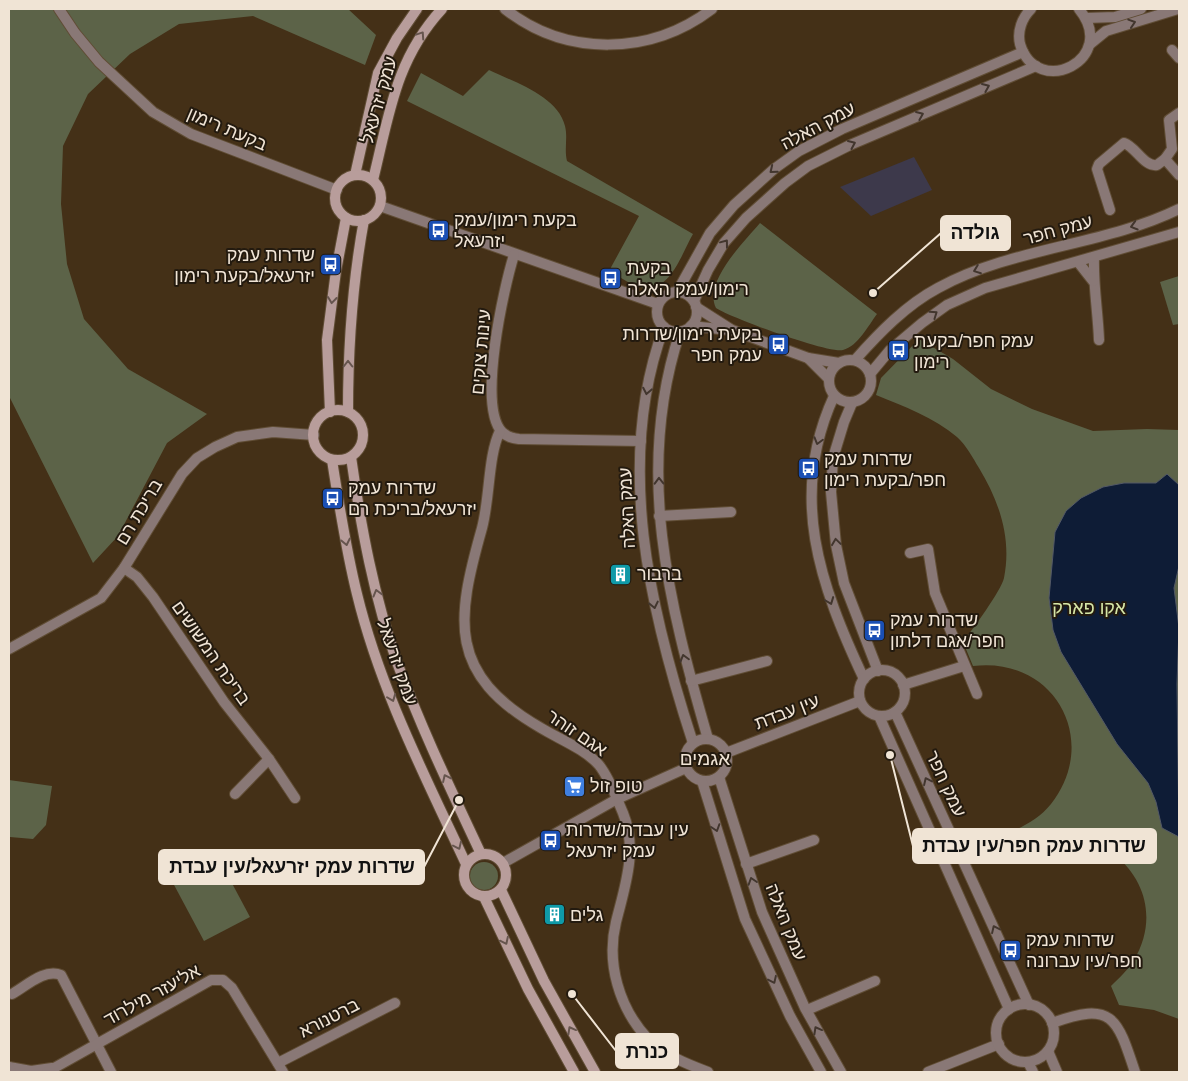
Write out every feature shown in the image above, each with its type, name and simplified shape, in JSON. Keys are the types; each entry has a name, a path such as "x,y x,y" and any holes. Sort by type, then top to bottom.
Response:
{"main road":[{"name":"עמק יזרעאל","path":"355,175 378,73 397,38 418,9"},
{"name":"עמק יזרעאל","path":"373,180 398,81 411,50 442,9"},
{"path":"355,175 365,176 373,180 381,195 380,206 374,215 364,220 355,221 346,218 337,206 337,190 344,180 355,175"},
{"path":"330,412 327,340 336,271 346,218"},
{"path":"348,412 348,342 354,275 364,220"},
{"path":"330,412 348,412 359,421 363,434 360,447 350,457 342,460 332,460 321,453 314,435 318,421 330,412"},
{"name":"עמק יזרעאל","path":"350,457 359,516 376,590 398,663 420,722 481,854"},
{"name":"עמק יזרעאל","path":"332,460 341,520 357,595 380,669 403,729 466,864"},
{"path":"481,854 493,855 503,863 506,877 501,890 495,894 484,897 474,894 467,887 463,874 466,864 471,859 481,854"},
{"path":"501,890 544,981 594,1072"},
{"path":"484,897 528,989 574,1072"}],"street":[{"name":"בקעת רימון","path":"59,9 75,33 106,70 154,112 191,134 337,190"},
{"path":"505,9 541,32 572,42 603,46 638,43 668,33 700,18 712,9"},
{"path":"1030,9 1019,30 1023,52 1036,66 1055,71 1065,70 1080,61 1090,44 1106,31 1178,9"},
{"path":"1079,9 1089,26 1090,44"},
{"path":"1086,18 1115,17 1141,9"},
{"path":"1172,50 1179,58"},
{"name":"עמק האלה","path":"677,292 710,233 734,205 774,169 799,151 842,129 1023,52"},
{"name":"עמק האלה","path":"695,304 708,270 724,243 746,218 785,183 808,166 850,145 1036,66"},
{"path":"1110,210 1097,170 1104,159 1124,143 1130,145 1152,166 1165,159 1172,149 1170,120 1179,113"},
{"path":"1165,159 1179,175"},
{"path":"380,206 514,255 658,304"},
{"name":"עמק חפר","path":"855,360 876,336 910,307 937,288 979,269 1139,225 1179,209"},
{"name":"עמק חפר","path":"870,374 890,350 946,305 985,288 1179,232"},
{"name":"עינות צוקים","path":"500,431 492,408 495,347 502,302 514,255"},
{"path":"1094,258 1093,281 1098,310 1099,340"},
{"path":"1078,262 1093,281"},
{"path":"695,304 696,320 691,326 680,332 664,327 657,314 658,304 666,295 677,292 686,294 695,304 732,330"},
{"path":"691,326 732,330 808,358 839,363 855,360 862,363 872,380 868,393 858,401 846,402 834,396 830,390 829,379 833,367 839,363"},
{"name":"עמק האלה","path":"664,327 655,351 646,397 641,441 642,517 649,581 665,654 693,743"},
{"name":"עמק האלה","path":"680,332 672,356 663,399 658,442 659,516 666,578 691,681 708,739"},
{"path":"808,358 829,379"},
{"path":"834,396 825,415 814,455 812,492 816,548 826,589 864,678"},
{"path":"852,403 833,458 831,492 836,545 844,583 878,670"},
{"path":"500,431 508,437 519,439 641,441"},
{"name":"אגם זוהר","path":"500,431 493,448 488,499 464,598 465,639 482,678 497,697 515,712 598,764 608,778 626,824 630,851 629,875 612,942 612,962 616,983 633,1020 648,1039 682,1062 708,1072"},
{"name":"בריכת רם","path":"9,649 101,598 124,568 178,481 198,458 214,447 237,437 272,432 314,435"},
{"path":"659,516 731,512"},
{"path":"910,553 928,549 936,593 964,666 977,694"},
{"name":"בריכת המשושים","path":"124,568 137,577 224,702 269,759 295,798"},
{"path":"691,681 768,661"},
{"path":"903,685 964,666"},
{"path":"878,670 896,675 903,685 904,697 895,712 879,716 868,711 860,701 859,688 864,678 878,670"},
{"name":"עין עבדת","path":"726,752 860,701"},
{"name":"עמק חפר","path":"895,712 1030,1005"},
{"name":"עמק חפר","path":"879,716 1009,1009"},
{"path":"708,739 719,743 726,752 727,763 719,777 708,782 690,775 686,768 685,754 693,743 708,739"},
{"path":"235,794 269,759"},
{"path":"503,863 617,799 686,768"},
{"name":"עמק האלה","path":"719,777 762,912 807,1010 841,1072"},
{"name":"עמק האלה","path":"702,781 745,918 790,1016 821,1072"},
{"path":"746,864 814,840"},
{"path":"12,994 47,973 54,972 61,975 98,1043 111,1072"},
{"name":"אליעזר מילרוד","path":"9,1067 31,1071 50,1070 212,980 223,980 232,988 280,1068"},
{"path":"807,1010 875,981"},
{"name":"ברטנורא","path":"280,1068 395,1003"},
{"path":"1030,1005 1044,1011 1052,1024 1054,1033 1048,1051 1036,1060 1028,1062 1014,1060 1002,1050 999,1044 996,1034 998,1025 1009,1009 1030,1005"},
{"path":"1052,1024 1077,1014 1090,1012 1109,1019 1122,1036 1135,1072"},
{"path":"928,1072 999,1044"},
{"path":"1048,1051 1057,1072"},
{"path":"1028,1062 1032,1072"},
{"path":"9,1067 11,1072"}],"shaded area":[{"path":"914,157 932,190 871,216 840,187"}],"green space":[{"path":"9,9 348,9 376,35 365,65 253,16 179,24 130,54 88,94 63,146 61,204 67,264 84,319 128,369 207,414 167,443 118,536 93,563 9,396"},
{"path":"489,70 534,91 554,106 561,115 565,126 567,161 693,234 674,270 661,284 653,288 640,287 609,271 639,216 407,101 421,73 463,96"},
{"path":"760,223 877,314 862,335 848,348 834,350 800,341 716,308 714,298 715,286 720,275 736,251"},
{"path":"1179,276 1179,324 1173,325 1160,282"},
{"name":"אקו פארק","path":"919,339 953,359 991,389 1032,409 1093,431 1179,430 1179,1019 1154,1010 1119,1005 1111,986 1134,960 1145,932 1146,918 1141,890 1135,878 1115,855 1090,839 1068,834 1049,835 1038,838 977,863 971,848 1024,825 1051,804 1065,779 1071,754 1070,730 1061,707 1046,688 1026,674 1002,666 973,666 963,642 1002,584 1006,563 1005,534 992,493 974,460 960,440 929,418 876,395 881,378"},
{"path":"9,780 52,786 46,825 33,839 10,837"},
{"path":"219,859 250,917 204,941 173,883"},
{"path":"484,862 494,866 498,876 494,886 484,890 474,886 470,876 474,866"}],"water":[{"path":"1167,474 1179,485 1179,566 1174,588 1179,628 1177,684 1179,837 1162,828 1156,802 1148,783 1117,744 1061,652 1053,630 1049,598 1055,532 1066,511 1081,498 1103,487 1124,483 1156,483"}],"place":[{"name":"בקעת רימון/עמק יזרעאל","path":"438,230"},
{"name":"שדרות עמק יזרעאל/בקעת רימון","path":"331,265"},
{"name":"בקעת רימון/עמק האלה","path":"611,278"},
{"name":"גולדה","path":"873,293"},
{"name":"בקעת רימון/שדרות עמק חפר","path":"778,344"},
{"name":"עמק חפר/בקעת רימון","path":"898,351"},
{"name":"שדרות עמק חפר/בקעת רימון","path":"808,469"},
{"name":"שדרות עמק יזרעאל/בריכת רם","path":"332,498"},
{"name":"ברבור","path":"621,574"},
{"name":"שדרות עמק חפר/אגם דלתון","path":"874,630"},
{"name":"שדרות עמק חפר/עין עבדת","path":"890,755"},
{"name":"טופ זול","path":"574,786"},
{"name":"שדרות עמק יזרעאל/עין עבדת","path":"459,800"},
{"name":"עין עבדת/שדרות עמק יזרעאל","path":"550,840"},
{"name":"גלים","path":"554,915"},
{"name":"שדרות עמק חפר/עין עברונה","path":"1010,950"},
{"name":"כנרת","path":"572,994"}],"district":[{"name":"אגמים","path":"705,758"}]}
